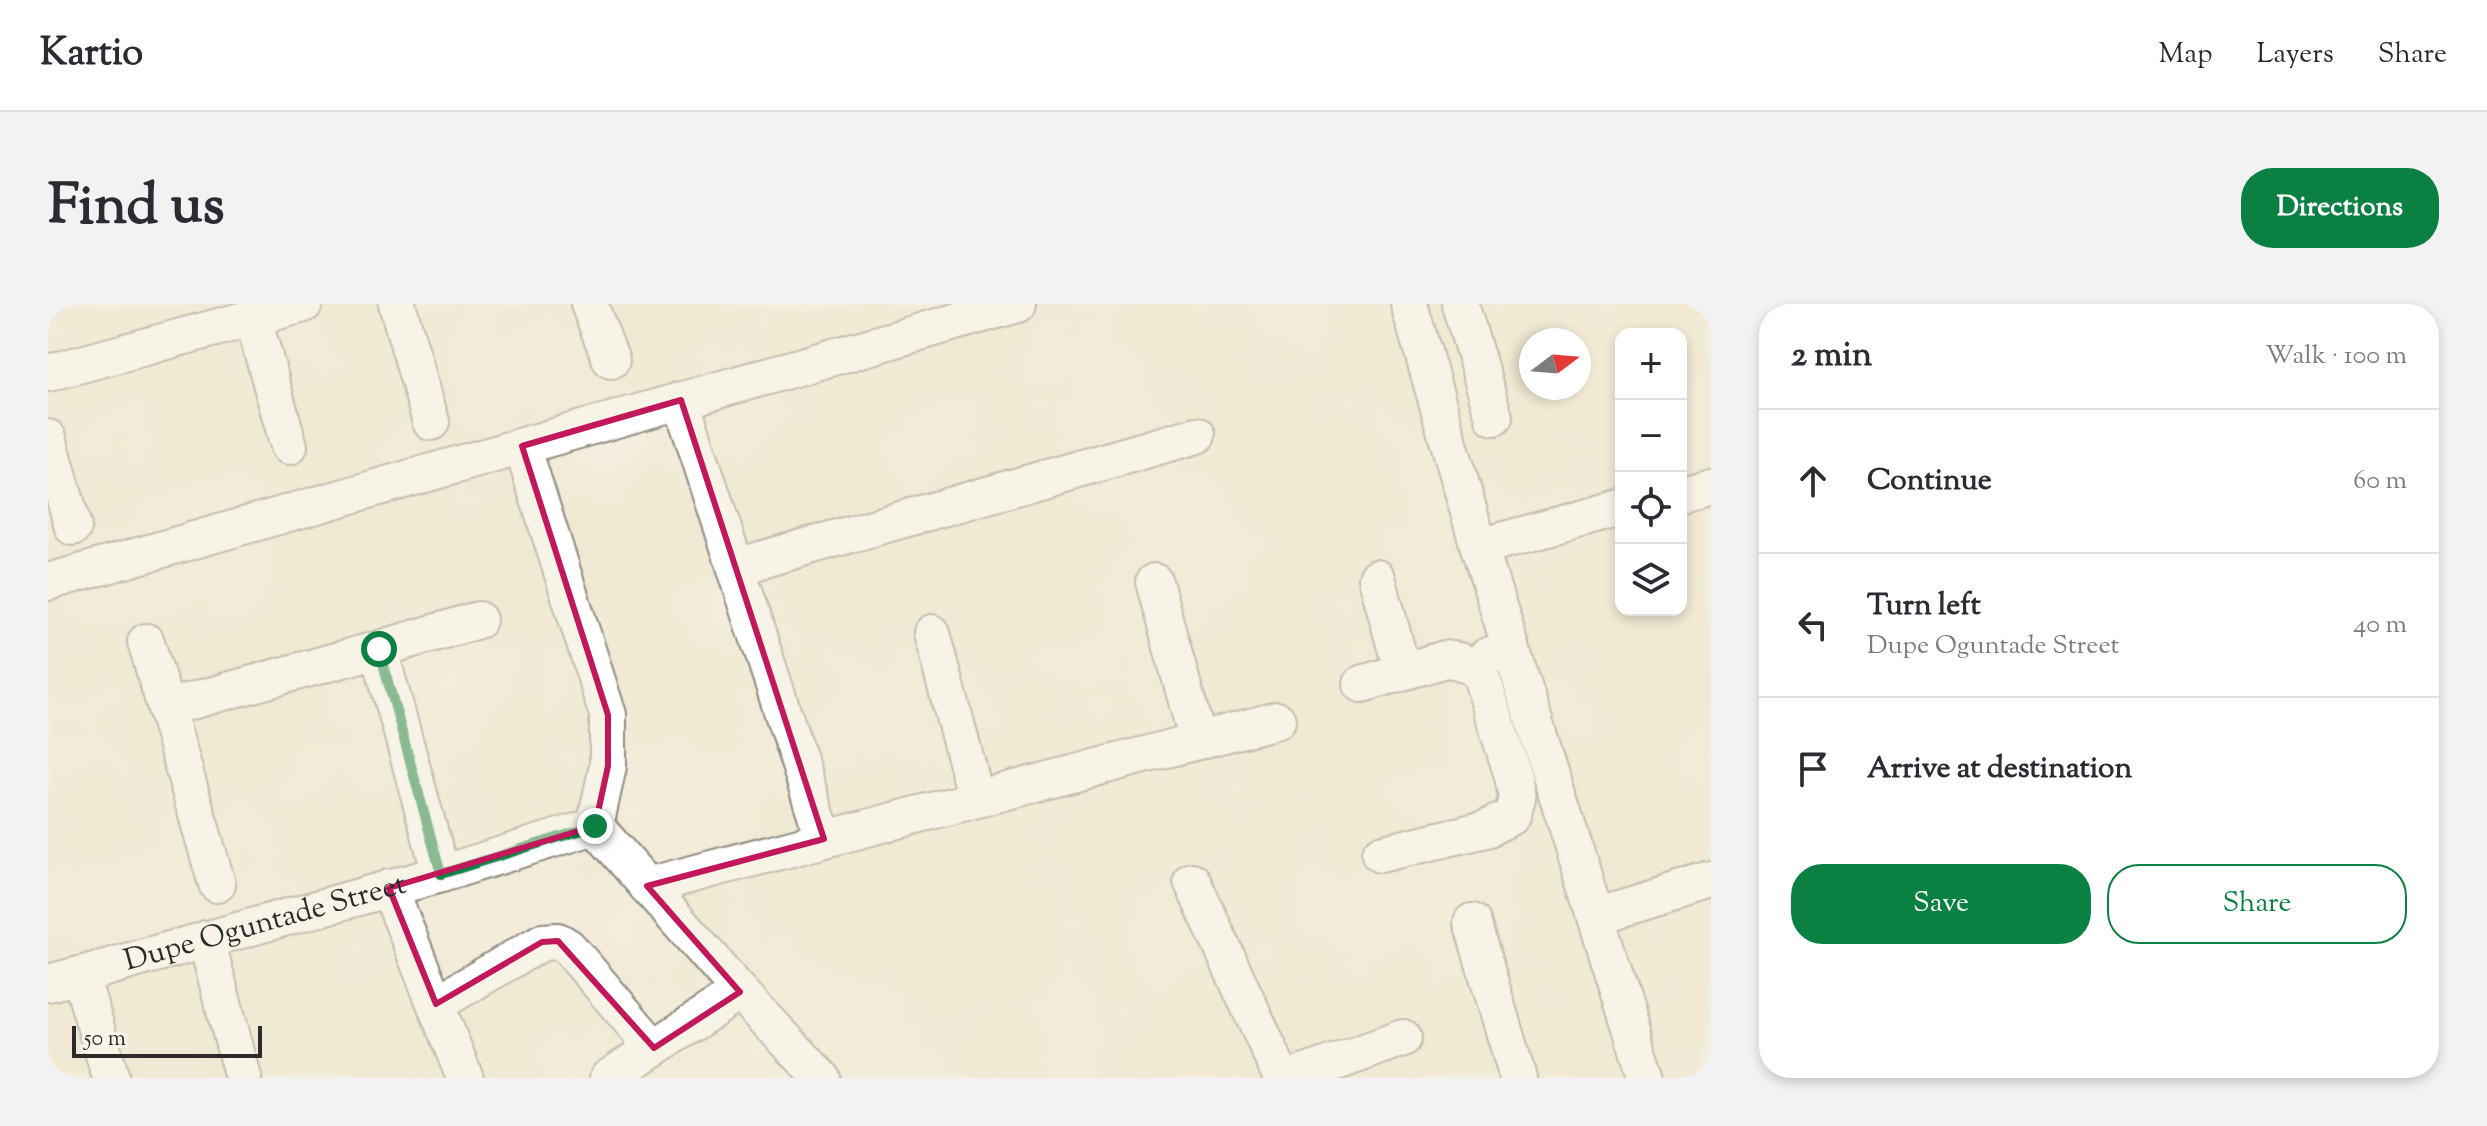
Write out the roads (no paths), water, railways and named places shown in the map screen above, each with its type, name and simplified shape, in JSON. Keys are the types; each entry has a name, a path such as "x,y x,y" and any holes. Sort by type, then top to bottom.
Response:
{"street":[{"path":"48,373 304,304"},
{"path":"397,304 431,422"},
{"path":"589,304 611,360"},
{"path":"48,582 1018,304"},
{"path":"1409,304 1479,547 1647,1078"},
{"path":"1460,304 1494,417"},
{"path":"253,318 289,446"},
{"path":"681,400 824,839"},
{"path":"736,567 1197,435"},
{"path":"48,438 73,527"},
{"path":"522,446 608,715 608,766 595,826 740,992 800,1072"},
{"path":"1687,491 1711,485"},
{"path":"1479,547 1615,510"},
{"path":"1377,578 1402,670"},
{"path":"1154,582 1198,741"},
{"path":"166,708 478,620"},
{"path":"932,633 976,799"},
{"path":"146,642 217,884"},
{"path":"1380,854 1486,829 1512,816 1517,798 1513,776 1479,670 1479,664 1486,657 1511,647"},
{"path":"379,649 441,874"},
{"path":"1362,684 1445,659 1459,661 1479,670"},
{"path":"647,886 1277,720"},
{"name":"Dupe Oguntade Street","path":"111,1078 64,979 441,874 595,826"},
{"path":"1192,881 1282,1078"},
{"path":"1596,916 1711,881"},
{"path":"389,888 465,1078"},
{"path":"1472,922 1518,1078"},
{"path":"206,939 243,1078"},
{"path":"436,1004 542,942 558,941 568,947 654,1048"},
{"path":"608,1078 740,992"},
{"path":"1292,1078 1403,1038"}]}
